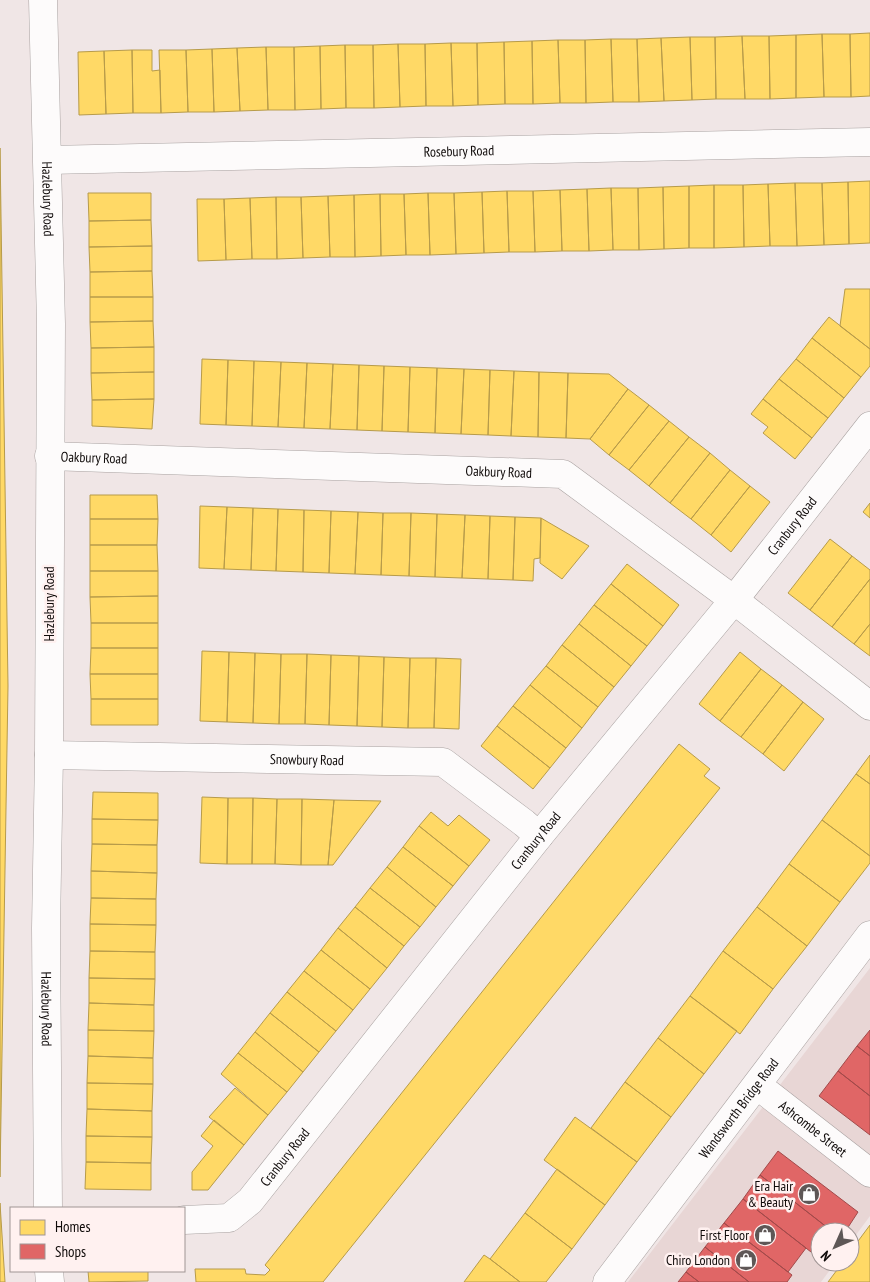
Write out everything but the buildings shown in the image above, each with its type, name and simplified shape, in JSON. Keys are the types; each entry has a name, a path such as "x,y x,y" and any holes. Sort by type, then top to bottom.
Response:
{"street":[{"name":"Hazlebury Road","path":"43,0 48,160 50,324 49,755 46,928 48,1207"},
{"name":"Rosebury Road","path":"48,160 870,142"},
{"name":"Cranbury Road","path":"185,1220 229,1218 250,1201 539,836 734,600 870,426"},
{"name":"Oakbury Road","path":"49,456 563,474 734,600 870,706"},
{"name":"Snowbury Road","path":"49,755 443,762 539,836"},
{"name":"Wandsworth Bridge Road","path":"607,1282 870,935"},
{"name":"Ashcombe Street","path":"757,1085 870,1173"}],"shaded area":[{"path":"870,968 870,1216 860,1230 860,1222 810,1222 810,1272 828,1272 821,1282 628,1282"}],"place":[{"name":"Era Hair & Beauty","path":"809,1194"},
{"name":"First Floor","path":"765,1235"},
{"name":"Chiro London","path":"746,1260"}]}
